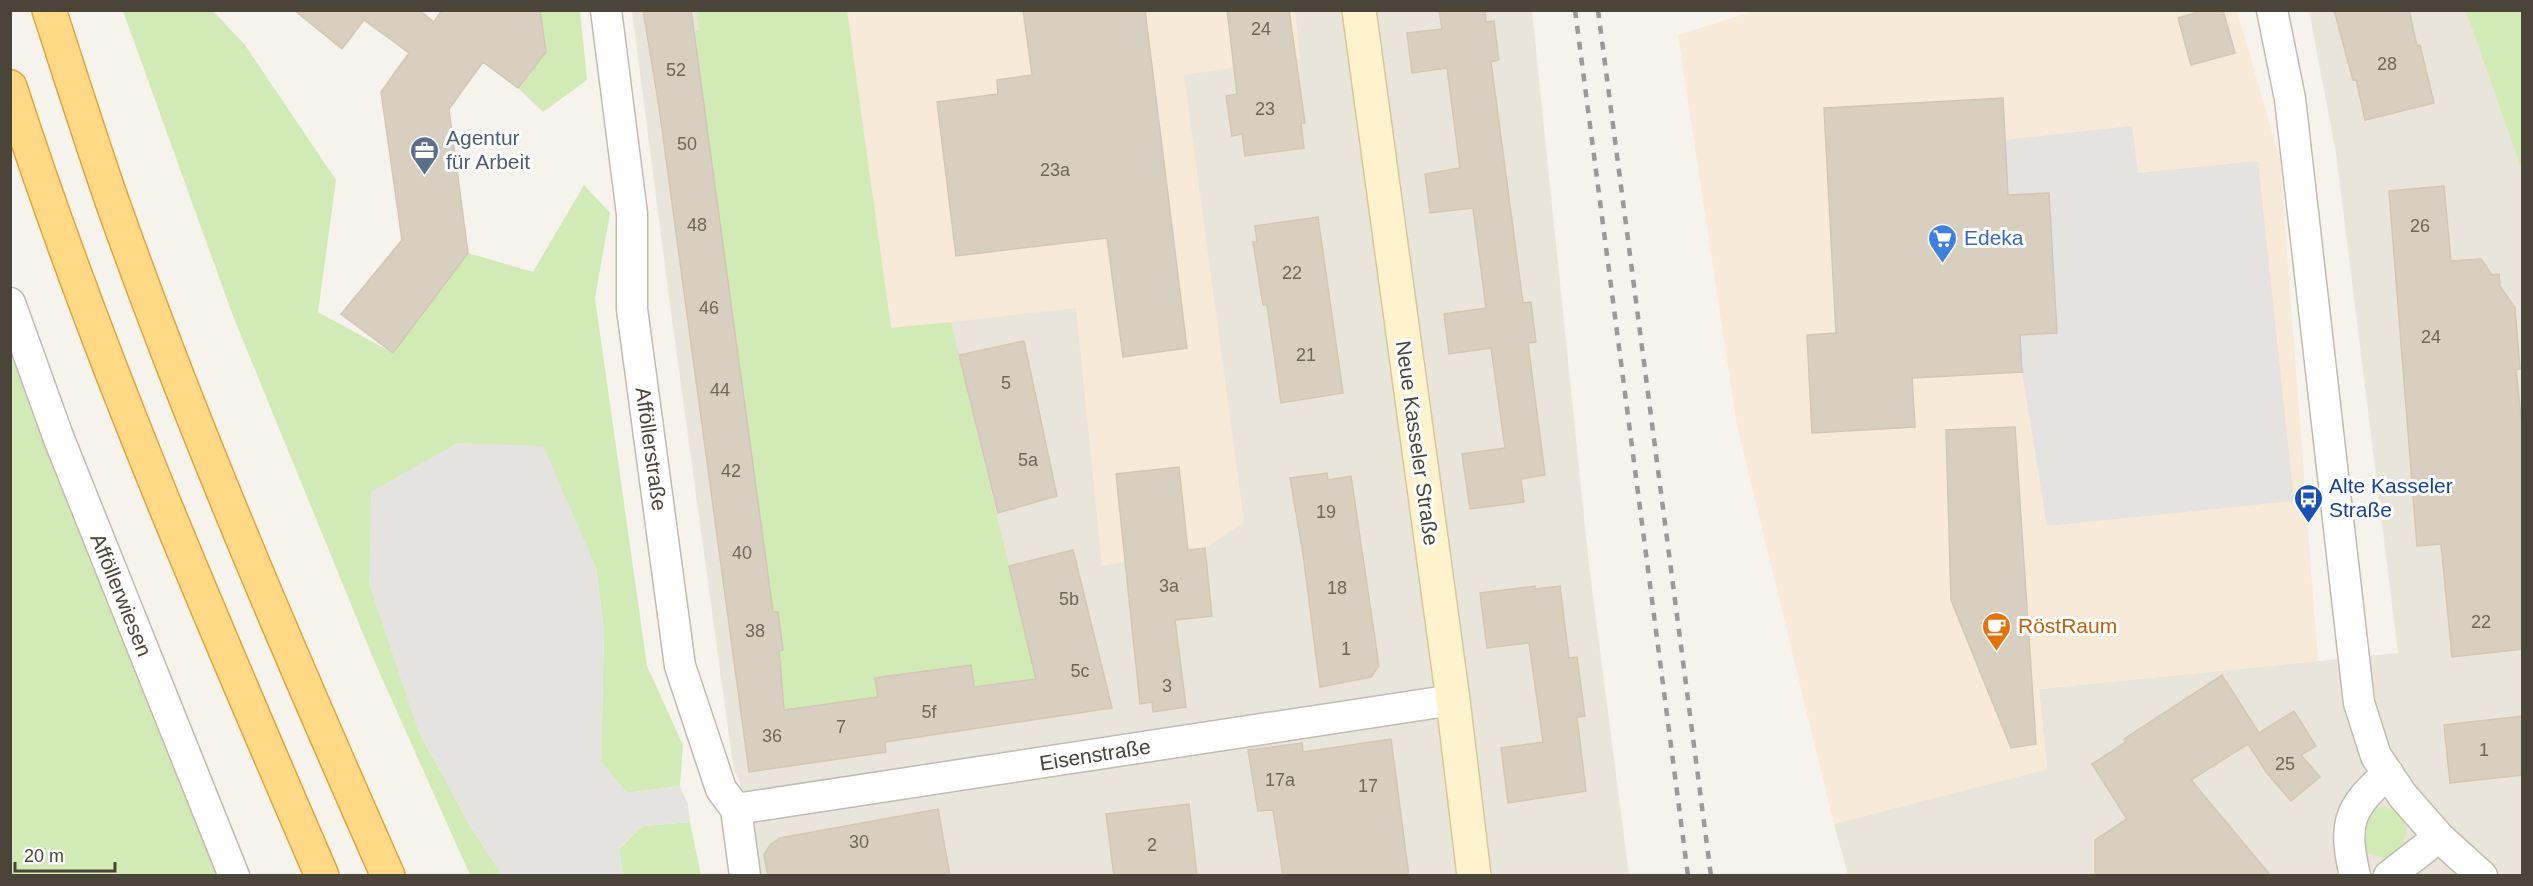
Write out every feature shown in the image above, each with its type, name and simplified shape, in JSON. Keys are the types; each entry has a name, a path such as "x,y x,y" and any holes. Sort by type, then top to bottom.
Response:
{"highway":[{"path":"49,10 112,202 211,463 305,689 388,876"},
{"path":"10,87 30,148 120,393 322,876"}],"main road":[{"name":"Neue Kasseler Straße","path":"1359,10 1453,700 1474,876"}],"street":[{"name":"Afföllerstraße","path":"606,10 632,214 632,309 680,666 722,789 736,809 745,876"},
{"path":"2272,10 2290,99 2359,703 2376,756 2403,796 2439,837 2482,876"},
{"name":"Afföllerwiesen","path":"12,310 59,439 234,876"},
{"name":"Eisenstraße","path":"736,809 1453,700"},
{"path":"2355,876 2348,831 2353,813 2366,793 2388,773"},
{"path":"2389,876 2439,837"}],"shaded area":[{"path":"1758,10 2237,11 2280,159 2318,661 2039,689 2047,769 1834,824 1737,426 1678,35"},
{"path":"632,11 1532,11 1589,565 1629,875 757,875 739,779 734,771 732,758"},
{"path":"847,11 1295,11 1300,58 1184,75 1244,522 1205,548 1102,566 1076,308 891,329"},
{"path":"2309,11 2522,11 2522,875 1848,875 1834,824 2047,769 2039,689 2398,653 2336,153"},
{"path":"2132,126 2138,173 2258,161 2294,501 2047,526 2022,372 2020,335 2057,333 2049,193 2008,195 2005,140"},
{"path":"457,443 543,446 596,567 604,632 601,762 627,793 680,786 688,805 690,822 642,826 619,848 623,875 502,875 469,824 418,730 369,584 371,492"}],"green space":[{"path":"123,11 213,11 245,45 336,180 318,312 393,353 468,253 533,272 584,185 610,213 595,298 647,666 683,745 680,786 627,793 601,762 604,632 596,567 418,730 469,824 502,875 470,875 373,658 233,316"},
{"path":"540,11 580,11 587,80 543,112 518,88 546,52"},
{"path":"696,11 847,11 891,328 951,322 1036,679 974,687 971,665 875,678 878,697 797,708 778,715 783,696 779,651 783,650 778,612 773,612 694,32 699,30"},
{"path":"2466,11 2522,11 2522,170"},
{"path":"11,356 221,875 11,875"},
{"path":"2377,807 2394,809 2406,820 2403,842 2397,851 2387,858 2369,854 2363,847 2365,819"},
{"path":"690,822 701,875 623,875 619,849 642,826"}],"building":[{"name":"Agentur für Arbeit","path":"294,10 419,10 434,22 442,10 540,10 546,52 518,88 483,62 449,109 468,253 393,353 341,314 402,240 381,92 409,53 364,20 342,49"},
{"path":"643,10 691,10 773,612 778,612 783,650 779,651 784,710 878,697 875,678 971,665 974,687 1036,679 1009,566 1073,550 1112,708 885,742 886,752 749,772 659,107"},
{"path":"1023,10 1145,10 1187,348 1123,357 1107,238 956,256 937,102 998,94 997,80 1032,75"},
{"path":"1227,10 1289,10 1305,123 1301,123 1304,148 1245,156 1242,134 1232,136 1226,96 1237,94"},
{"path":"1439,10 1485,10 1486,22 1494,21 1499,60 1491,62 1523,303 1531,302 1536,342 1528,343 1545,475 1521,479 1524,502 1470,509 1462,454 1505,448 1491,348 1449,354 1444,314 1486,308 1473,208 1430,213 1425,174 1460,168 1447,68 1412,73 1407,33 1442,29"},
{"path":"2204,10 2223,10 2235,53 2191,65 2178,18"},
{"path":"2334,10 2409,10 2434,103 2365,120 2356,79 2353,80"},
{"name":"Edeka","path":"2003,98 2008,195 2049,193 2057,333 2020,335 2022,372 1912,378 1915,427 1812,433 1807,335 1836,333 1824,108"},
{"path":"2444,186 2451,261 2481,259 2492,275 2499,274 2500,286 2515,308 2520,369 2516,370 2523,434 2523,649 2452,657 2441,544 2417,546 2389,191"},
{"path":"1318,217 1343,393 1281,403 1267,305 1263,305 1253,242 1257,242 1255,226"},
{"path":"1024,341 1057,496 998,513 959,355"},
{"path":"2015,427 2036,744 2011,748 1951,600 1946,430"},
{"path":"1179,467 1188,550 1205,548 1212,616 1175,620 1186,707 1153,712 1152,702 1140,704 1116,474"},
{"path":"1327,473 1328,480 1351,476 1379,666 1371,677 1320,687 1303,554 1290,478"},
{"path":"1535,586 1535,589 1560,586 1569,658 1577,657 1585,716 1577,717 1586,791 1508,803 1501,748 1543,742 1529,643 1487,648 1480,593"},
{"path":"2222,675 2259,733 2294,711 2316,746 2301,755 2320,777 2291,801 2267,773 2248,744 2191,780 2271,876 2095,876 2095,840 2127,819 2092,764 2126,742 2124,739"},
{"path":"2523,716 2523,775 2450,783 2444,725"},
{"path":"1391,739 1409,876 1283,876 1273,810 1258,811 1248,750 1302,743 1303,752"},
{"path":"1189,804 1197,876 1114,876 1106,814"},
{"path":"938,809 950,876 768,876 764,855 770,845 780,838"}],"railway":[{"path":"1575,10 1688,876"},
{"path":"1598,10 1711,876"}],"place":[{"name":"Agentur für Arbeit","path":"425,176"},
{"name":"Edeka","path":"1943,264"},
{"name":"Alte Kasseler Straße","path":"2308,524"},
{"name":"RöstRaum","path":"1997,652"}]}
